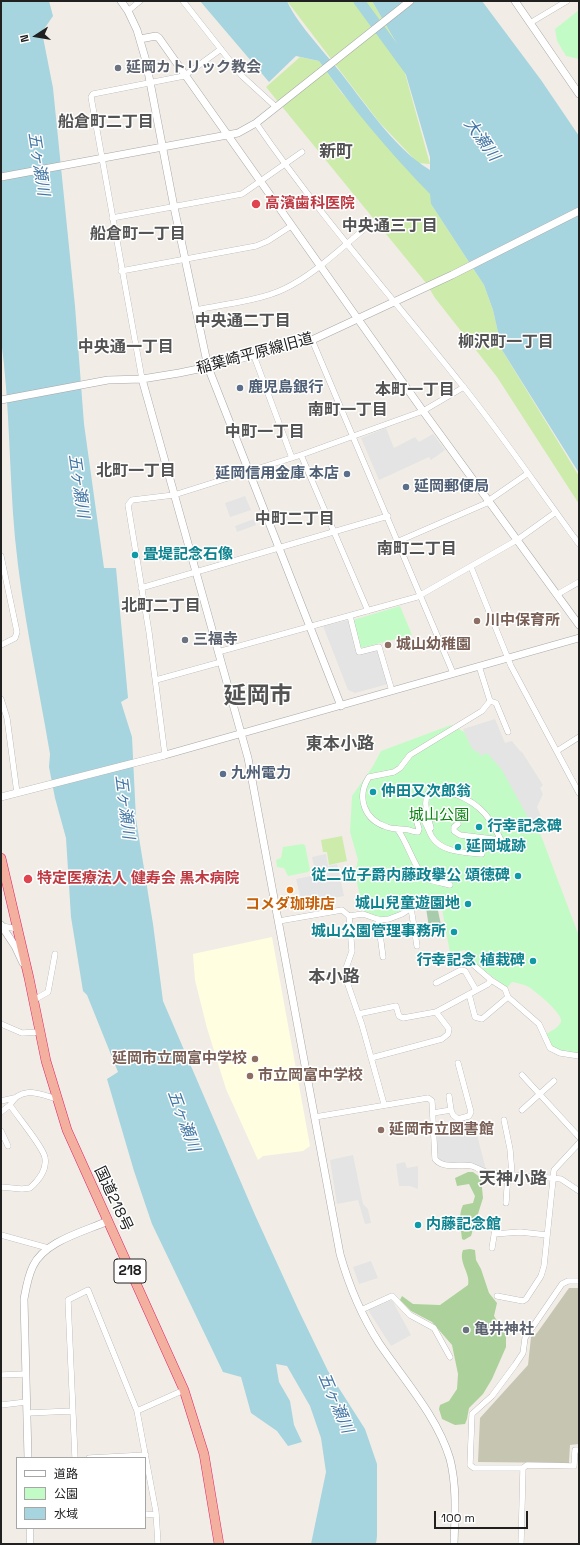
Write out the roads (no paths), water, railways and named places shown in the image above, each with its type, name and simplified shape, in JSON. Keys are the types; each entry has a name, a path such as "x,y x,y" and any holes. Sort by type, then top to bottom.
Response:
{"highway":[{"name":"国道218号","path":"1,858 40,1032 57,1099 67,1130 184,1390 204,1454 219,1544"}],"street":[{"path":"121,1 128,11 140,39 208,367 341,706"},
{"path":"128,11 140,1"},
{"path":"183,1 250,84 277,106"},
{"path":"1,177 238,133 256,123 410,1"},
{"path":"515,1 579,94"},
{"path":"530,23 567,1"},
{"path":"140,39 156,36 159,38 184,76 423,411 558,594 579,625"},
{"path":"221,49 184,76 150,84 93,94 91,97 121,271 142,379 248,758 340,1254 352,1293 361,1310 380,1343 428,1413 444,1444 453,1475 455,1492 454,1544"},
{"path":"256,123 284,164 345,244 395,302 464,387 579,544"},
{"path":"112,218 242,194 302,152"},
{"name":"稲葉崎平原線旧道","path":"1,400 108,380 142,379 208,367 312,340 499,252 579,210"},
{"path":"121,271 256,246 268,241 291,226"},
{"path":"195,310 272,294 285,289 320,266 368,226"},
{"path":"312,340 388,516 453,673"},
{"path":"254,356 292,458"},
{"path":"165,755 156,680 128,505 132,500 174,495 302,455 423,411 464,387"},
{"path":"302,455 368,611"},
{"path":"398,541 489,501 527,474"},
{"path":"218,652 368,611 420,595 517,540 556,512"},
{"path":"141,588 388,516"},
{"path":"1,556 17,632 15,638 1,645"},
{"path":"471,566 508,659 579,793"},
{"path":"558,594 579,582"},
{"path":"350,616 359,652 379,647 392,691"},
{"path":"1,798 45,785 242,734 579,638"},
{"path":"156,680 220,662"},
{"path":"479,666 490,701"},
{"path":"1,699 17,793"},
{"path":"490,701 496,703 508,732"},
{"path":"482,854 449,849 435,841 424,818 420,815 415,816 419,829 418,832 408,829 387,827 377,822 365,810 362,798 365,783 369,778 394,772 400,768 410,755 482,711 490,701"},
{"path":"557,751 579,737"},
{"path":"435,841 425,803 429,791 437,788 457,795 477,805 491,820 504,846"},
{"path":"458,824 454,827 454,831 460,835 501,840"},
{"path":"397,829 409,848 420,874 425,878 450,885"},
{"path":"349,916 363,914 378,919 389,919 411,908 438,902"},
{"path":"411,908 417,946"},
{"path":"279,921 342,910 349,916 352,951 345,971 384,1104"},
{"path":"378,919 384,957"},
{"path":"1,926 18,929"},
{"path":"1,926 15,946 29,978"},
{"path":"34,1000 48,992 55,954"},
{"path":"453,958 463,956 491,980 505,989 508,997 539,1024 550,1048 560,1053 579,1056"},
{"path":"436,983 461,970 465,971 476,990"},
{"path":"358,1014 396,1006 399,1016 403,1018 436,1012 488,984 491,980"},
{"path":"469,994 476,1017 478,1019 482,1019 508,997"},
{"path":"371,1058 442,1040 446,1036 449,1029 436,1012"},
{"path":"1,1024 22,1033 40,1032"},
{"path":"1,1031 7,1027"},
{"path":"449,1096 453,1115 458,1119 469,1116 471,1112 458,1063"},
{"path":"522,1075 579,1137"},
{"path":"522,1110 554,1081"},
{"path":"1,1101 29,1092 57,1099"},
{"path":"1,1112 10,1106 14,1098"},
{"path":"315,1117 384,1104 428,1098 432,1101 435,1159 438,1163 450,1166 471,1166 482,1172 490,1173 561,1178 579,1191"},
{"path":"1,1187 22,1189 30,1188 41,1175 45,1164 43,1151 10,1106"},
{"path":"433,1113 451,1110"},
{"path":"504,1120 510,1149 510,1174 506,1203"},
{"path":"1,1131 8,1146"},
{"path":"497,1296 523,1301 526,1299 541,1276 548,1235 554,1170 579,1143"},
{"path":"28,1457 24,1298 33,1265 48,1248 56,1242 108,1221"},
{"path":"492,1248 496,1223"},
{"path":"494,1234 520,1232 548,1235"},
{"path":"1,1235 48,1248"},
{"path":"579,1281 568,1281 562,1284 525,1338 523,1353 515,1365 492,1396 472,1414 470,1464 474,1468 523,1468 526,1465 574,1466 574,1450 579,1450"},
{"path":"75,1457 68,1300 88,1290 138,1411 156,1515 158,1544"},
{"path":"361,1310 392,1296 410,1315 434,1328 450,1357"},
{"path":"1,1375 26,1374"},
{"path":"138,1411 184,1390"},
{"path":"1,1405 26,1402"},
{"path":"27,1413 73,1411"},
{"path":"108,1457 146,1455"},
{"path":"522,1544 523,1468"},
{"path":"146,1514 156,1515"},
{"path":"30,1529 30,1544"}],"water":[{"name":"五ヶ瀬川","path":"1,1 49,1 53,16 42,32 53,88 75,306 84,424 104,568 116,568 128,698 121,702 132,737 136,819 153,924 163,1001 255,1215 298,1309 328,1371 365,1429 377,1464 376,1544 311,1544 326,1472 321,1438 310,1406 287,1366 276,1364 279,1382 290,1401 294,1425 302,1442 288,1446 277,1431 251,1413 241,1377 223,1372 152,1224 134,1171 107,1079 118,1072 87,995 83,991 71,917 66,838 55,798 49,767 50,754 26,619 15,538 8,414 1,339"},
{"path":"200,1 287,1 296,18 379,123 416,161 430,170 430,157 397,44 372,1 482,1 541,80 579,136 579,473 502,350 493,310 484,285 431,204 430,194 400,163 372,130 319,61 296,56 269,82"}],"waterway":[{"name":"大瀬川","path":"359,1 411,72"}],"place":[{"name":"延岡カトリック教会","path":"118,68"},
{"name":"高濱歯科医院","path":"256,204"},
{"name":"鹿児島銀行","path":"240,388"},
{"name":"延岡信用金庫 本店","path":"347,474"},
{"name":"延岡郵便局","path":"406,487"},
{"name":"畳堤記念石像","path":"135,555"},
{"name":"川中保育所","path":"477,621"},
{"name":"三福寺","path":"185,640"},
{"name":"城山幼稚園","path":"388,645"},
{"name":"九州電力","path":"223,774"},
{"name":"仲田又次郎翁","path":"373,792"},
{"name":"行幸記念碑","path":"479,827"},
{"name":"延岡城跡","path":"458,847"},
{"name":"従二位子爵内藤政擧公 頌徳碑","path":"518,876"},
{"name":"特定医療法人 健寿会 黒木病院","path":"28,879"},
{"name":"コメダ珈琲店","path":"290,890"},
{"name":"城山兒童遊園地","path":"468,904"},
{"name":"城山公園管理事務所","path":"454,932"},
{"name":"行幸記念 植栽碑","path":"533,961"},
{"name":"延岡市立岡富中学校","path":"255,1059"},
{"name":"市立岡富中学校","path":"250,1076"},
{"name":"延岡市立図書館","path":"381,1130"},
{"name":"内藤記念館","path":"418,1225"},
{"name":"亀井神社","path":"466,1330"}],"district":[{"name":"船倉町二丁目","path":"106,123"},
{"name":"新町","path":"336,152"},
{"name":"中央通三丁目","path":"390,227"},
{"name":"船倉町一丁目","path":"138,235"},
{"name":"中央通二丁目","path":"243,322"},
{"name":"柳沢町一丁目","path":"506,343"},
{"name":"中央通一丁目","path":"126,348"},
{"name":"本町一丁目","path":"415,391"},
{"name":"南町一丁目","path":"348,411"},
{"name":"中町一丁目","path":"265,433"},
{"name":"北町一丁目","path":"136,472"},
{"name":"中町二丁目","path":"295,520"},
{"name":"南町二丁目","path":"417,550"},
{"name":"北町二丁目","path":"161,607"},
{"name":"延岡市","path":"258,697"},
{"name":"東本小路","path":"340,744"},
{"name":"本小路","path":"334,977"},
{"name":"天神小路","path":"513,1179"}],"park label":[{"name":"城山公園","path":"439,816"}]}
